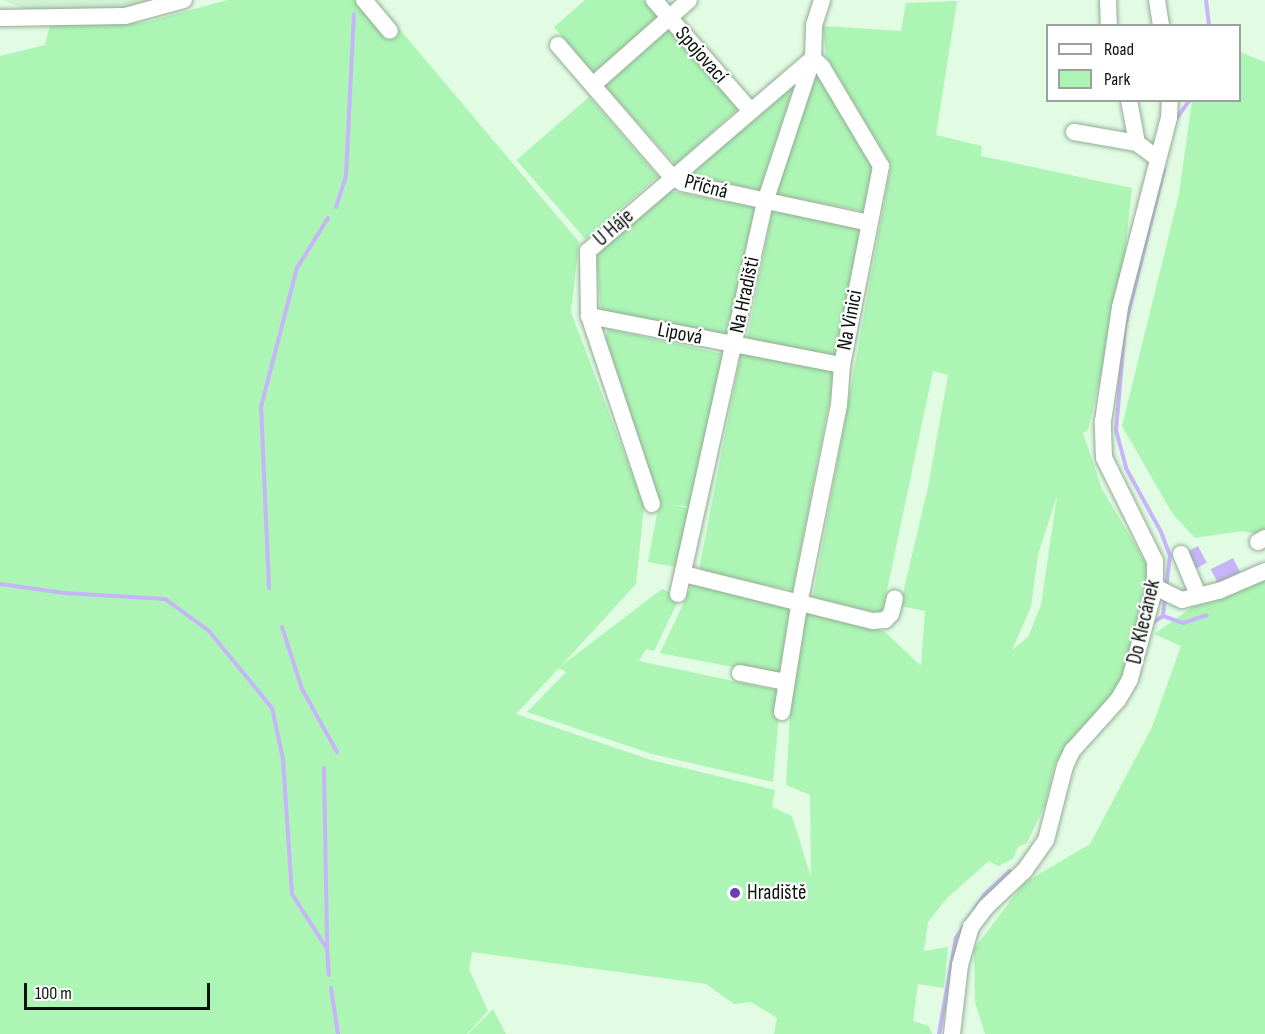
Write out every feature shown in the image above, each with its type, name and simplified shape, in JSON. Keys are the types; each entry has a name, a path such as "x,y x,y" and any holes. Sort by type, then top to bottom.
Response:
{"street":[{"path":"0,18 125,16 184,0"},
{"path":"364,0 390,31"},
{"name":"Spojovací","path":"654,0 750,110"},
{"path":"589,81 689,0"},
{"name":"Na Hradišti","path":"678,594 765,202 813,58 814,25 822,0"},
{"path":"1108,0 1109,24"},
{"path":"1157,0 1161,24"},
{"name":"Příčná","path":"558,45 672,177 765,202 869,223"},
{"name":"U Háje","path":"652,504 589,316 588,251 813,58"},
{"name":"Na Vinici","path":"782,712 800,600 839,405 842,365 881,166 822,67 813,58"},
{"path":"1128,102 1137,143"},
{"name":"Do Klecánek","path":"952,1034 960,965 971,927 986,907 1025,870 1046,840 1065,766 1072,751 1118,700 1131,679 1155,587 1155,561 1104,458 1103,421 1122,298 1158,159 1170,102"},
{"path":"1074,132 1137,143 1158,159"},
{"name":"Lipová","path":"589,316 842,365"},
{"path":"1181,554 1198,595"},
{"path":"1155,587 1182,600 1219,591 1265,571"},
{"path":"684,574 800,600 873,621 891,614 895,598"},
{"path":"740,673 786,682"}],"shaded area":[{"path":"2,0 155,0 110,13 38,13"},
{"path":"1198,546 1207,563 1195,569 1187,552"},
{"path":"1233,558 1240,572 1218,584 1211,569"}],"green space":[{"path":"228,0 375,0 579,242 571,312 644,506 636,584 561,666 662,589 680,597 654,651 646,649 639,661 781,691 773,782 652,754 527,712 566,672 559,668 516,714 651,760 775,790 772,807 792,816 811,877 810,795 786,785 792,678 807,610 885,632 921,666 925,611 900,606 928,487 948,375 933,371 882,614 813,597 891,165 826,56 823,26 901,31 906,3 957,1 936,135 982,146 981,156 1132,188 1121,291 1088,430 1083,433 1102,489 1150,570 1127,669 1108,699 1055,764 1045,805 1027,843 1018,847 1013,859 998,866 989,861 947,898 928,922 924,951 948,947 944,988 918,984 913,1021 929,1026 932,1034 774,1034 777,1018 751,1002 734,1004 706,984 472,952 469,969 488,1011 467,1034 0,1034 0,56 45,45 50,25 142,23","holes":["1057,496 1041,605 1028,637 1012,650 1031,607 1038,555"]},
{"path":"585,0 643,0 659,17 593,73 554,27"},
{"path":"668,29 739,108 676,165 605,86"},
{"path":"1241,52 1265,62 1265,530 1257,534 1242,531 1195,538 1172,513 1122,426 1179,194 1192,102 1241,102"},
{"path":"817,75 874,169 864,211 775,195 813,77"},
{"path":"789,87 793,90 760,190 693,177 692,171"},
{"path":"589,97 658,176 585,239 517,160"},
{"path":"670,191 755,207 728,337 601,311 596,255"},
{"path":"772,211 861,228 836,357 747,340"},
{"path":"608,329 723,354 694,507 674,505 692,509 681,568 648,562 659,503 604,341"},
{"path":"741,353 835,371 793,590 698,572"},
{"path":"1265,577 1265,1034 985,1034 975,1002 974,949 1024,883 1090,844 1152,727 1181,646 1154,634 1194,606 1214,602"},
{"path":"693,583 791,606 783,673 779,676 660,653"},
{"path":"493,1009 506,1034 468,1034"}],"waterway":[{"path":"1206,0 1209,24"},
{"path":"336,207 346,176 354,14"},
{"path":"1176,119 1189,102"},
{"path":"1164,170 1125,326 1116,430 1126,468 1161,532 1170,556 1166,587"},
{"path":"269,588 261,407 297,268 328,218"},
{"path":"0,584 64,593 165,599 209,631 272,708 283,759 292,894 327,949 329,975"},
{"path":"1163,616 1165,597"},
{"path":"1152,623 1163,616 1183,623 1207,615"},
{"path":"282,627 302,689 337,752"},
{"path":"324,768 327,947"},
{"path":"939,1034 956,938 984,895 1010,871"},
{"path":"331,988 338,1034"}],"place":[{"name":"Hradiště","path":"735,893"}]}
